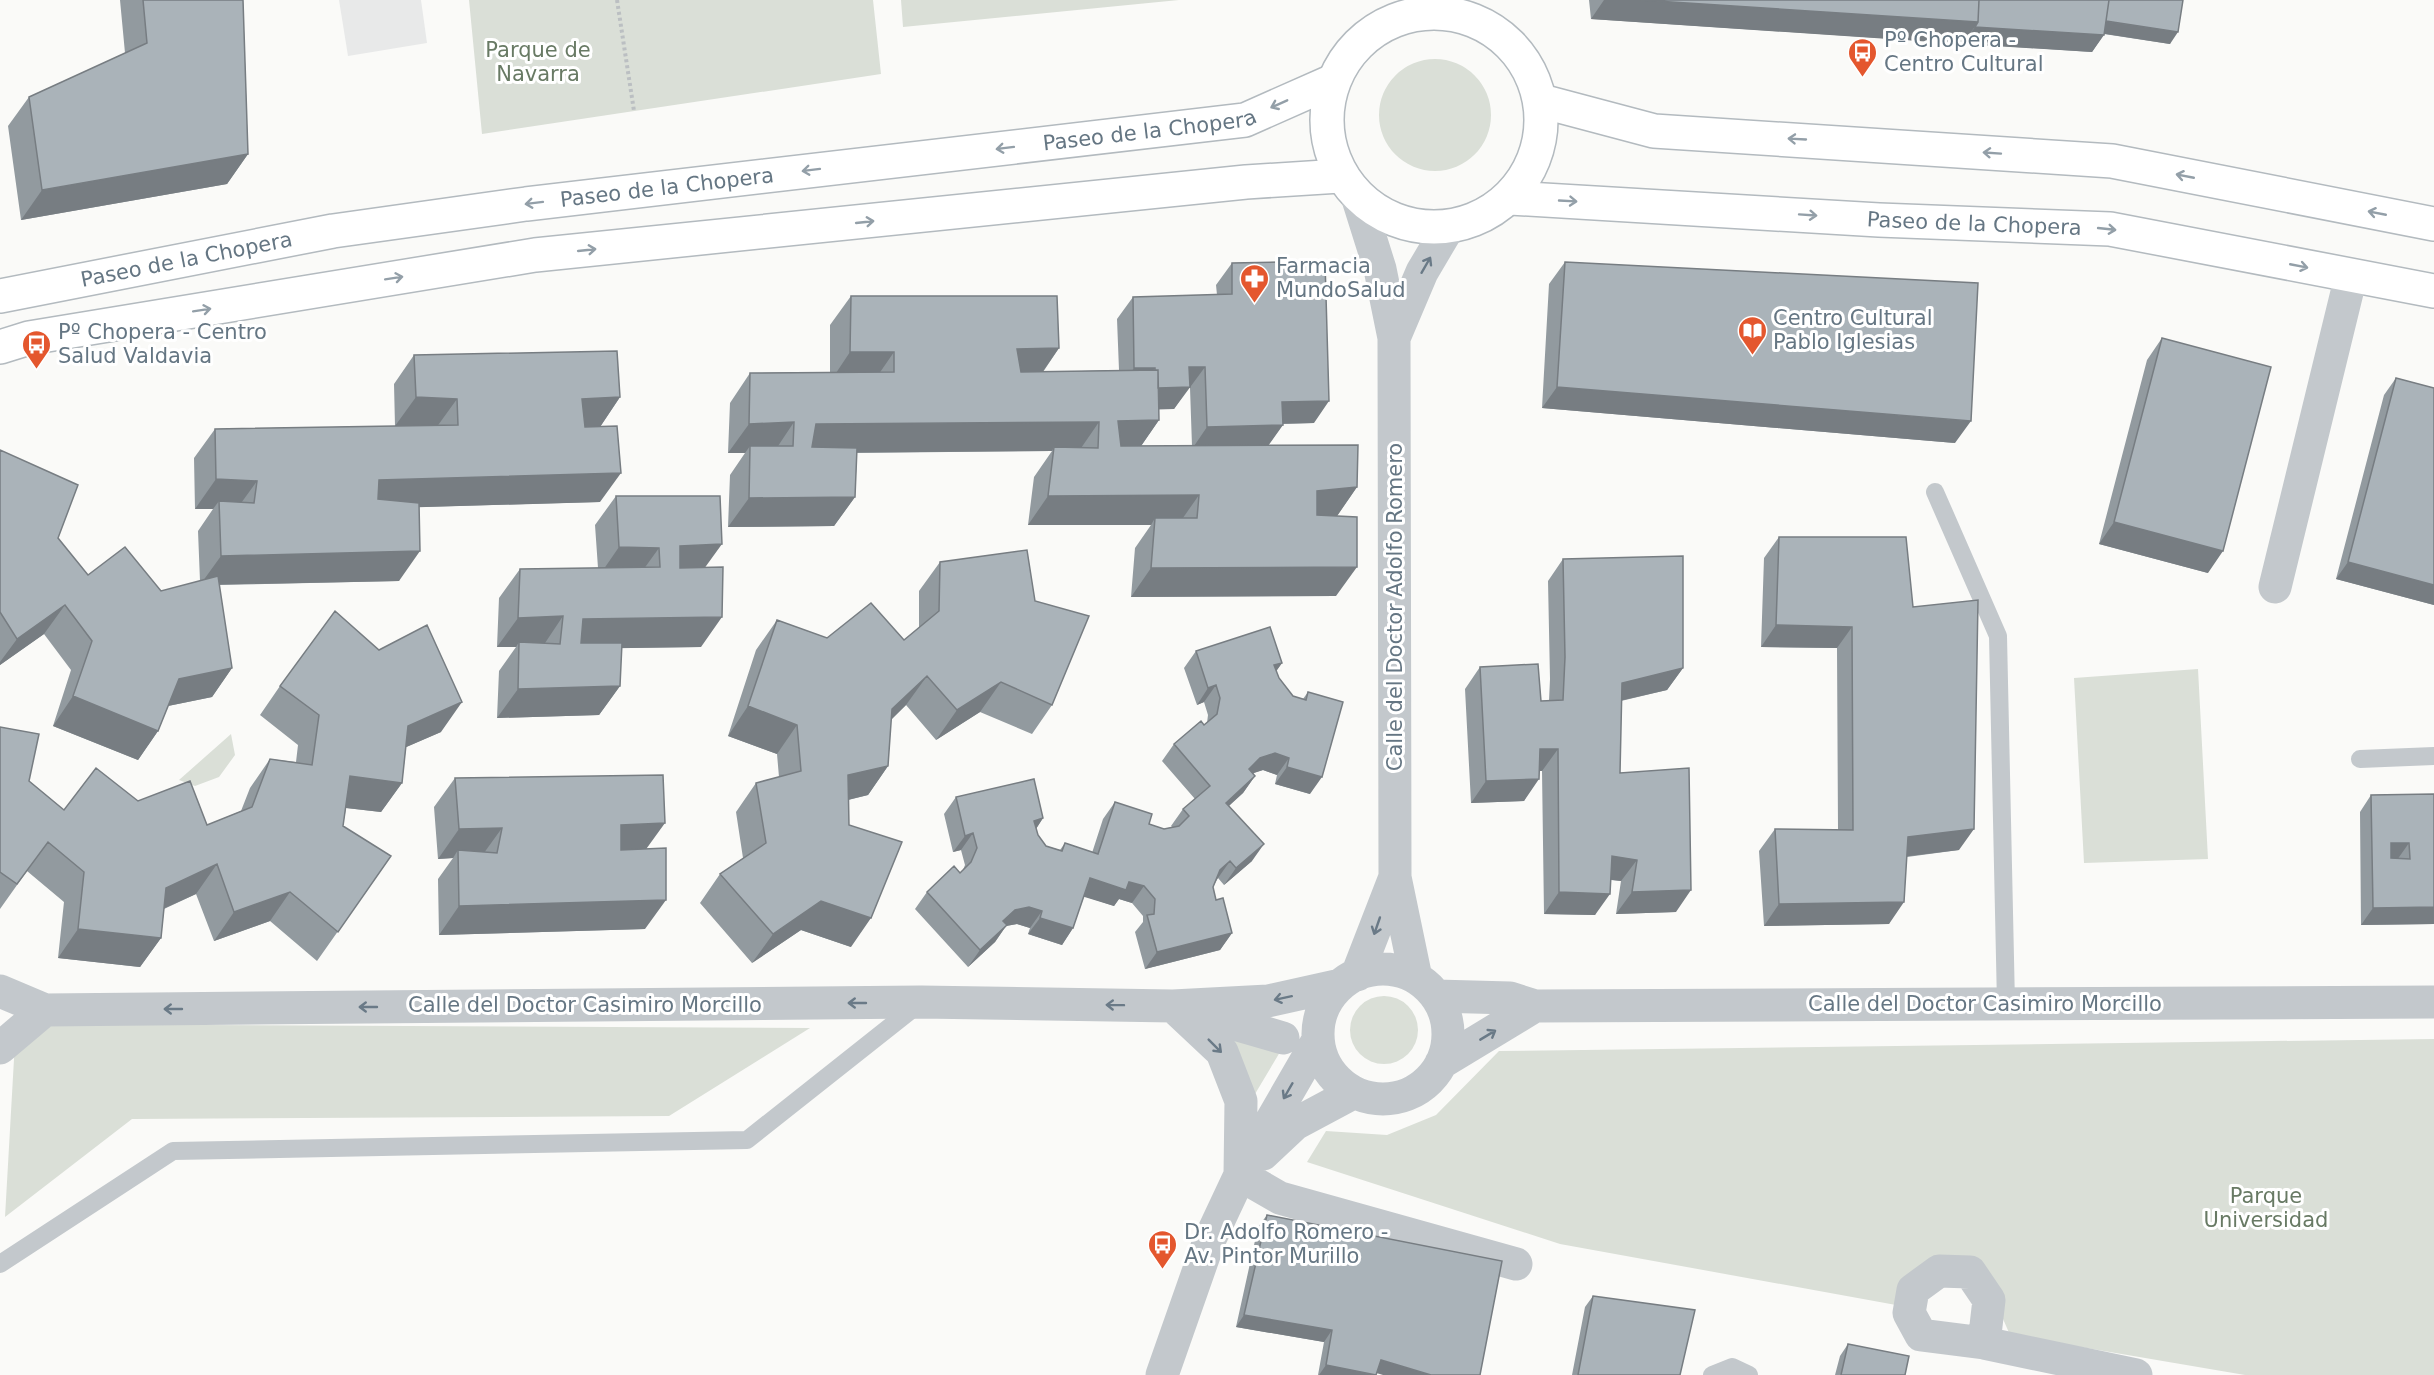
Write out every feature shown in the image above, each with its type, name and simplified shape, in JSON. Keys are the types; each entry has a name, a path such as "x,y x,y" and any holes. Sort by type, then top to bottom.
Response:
{"main road":[{"path":"1349,187 1326,129 1333,81 1358,44 1383,0"},
{"path":"0,347 29,338 535,255 1246,183 1349,187 1400,223 1448,228 1481,217 1510,198 1537,154 1541,101 1520,54 1478,10 1436,12 1394,20 1358,44"},
{"name":"Paseo de la Chopera","path":"0,296 356,228 526,204 1245,120 1333,81"},
{"path":"1541,101 1654,131 2112,161 2434,224"},
{"name":"Paseo de la Chopera","path":"1510,198 1879,220 2110,229 2434,291"}],"street":[{"path":"1349,187 1380,269 1394,338"},
{"path":"1394,338 1422,272 1448,228"},
{"path":"2275,587 2351,276"},
{"name":"Calle del Doctor Adolfo Romero","path":"1394,338 1395,877 1426,987"},
{"name":"Calle del Doctor Adolfo Romero","path":"1348,980 1395,877"},
{"path":"1377,969 1387,970 1426,987 1444,1012 1448,1029 1441,1063 1430,1080 1413,1092 1393,1099 1373,1099 1353,1093 1336,1080 1323,1062 1318,1041 1320,1016 1328,999 1348,980 1377,969"},
{"name":"Calle del Doctor Casimiro Morcillo","path":"0,991 45,1010 921,1002 1173,1006 1268,1001 1348,980"},
{"name":"Calle del Doctor Casimiro Morcillo","path":"1426,987 1510,998 1535,1006 2434,1002"},
{"path":"1173,1006 1222,1052 1241,1101 1240,1175"},
{"name":"Calle del Doctor Casimiro Morcillo","path":"1173,1006 1283,1038"},
{"path":"1441,1063 1535,1006"},
{"path":"0,1048 45,1010"},
{"path":"1162,1375 1209,1241 1240,1175 1318,1041"},
{"path":"1240,1175 1294,1124 1353,1093"},
{"path":"1240,1175 1280,1198 1516,1264"},
{"path":"1984,1343 2136,1375"}],"lane":[{"path":"1935,492 1998,636 2006,1004"},
{"path":"2360,759 2434,756"},
{"path":"0,1264 173,1151 747,1140 921,1002"},
{"path":"1712,1375 1732,1367 1749,1375"}],"path":[{"path":"617,0 634,111"}],"shaded area":[{"path":"339,0 421,0 427,43 348,56"}],"green space":[{"name":"Parque de Navarra","path":"469,0 873,0 881,74 482,134"},
{"path":"901,0 1179,0 903,27"},
{"path":"1435,59 1456,64 1474,76 1486,94 1491,115 1486,136 1474,154 1456,166 1435,171 1414,166 1396,154 1384,136 1379,115 1384,94 1396,76 1414,64"},
{"path":"2198,669 2208,859 2084,863 2074,678"},
{"path":"231,734 235,755 219,777 195,786 179,780"},
{"path":"1384,996 1397,999 1408,1006 1415,1017 1418,1030 1415,1043 1408,1054 1397,1061 1384,1064 1371,1061 1360,1054 1353,1043 1350,1030 1353,1017 1360,1006 1371,999"},
{"path":"16,1024 810,1028 669,1116 132,1119 5,1217"},
{"path":"1227,1035 1280,1052 1255,1094 1238,1050"},
{"name":"Parque Universidad","path":"2434,1039 2434,1375 2245,1375 2010,1335 1983,1273 1896,1305 1560,1244 1307,1162 1326,1131 1387,1135 1436,1115 1499,1051"}],"building":[{"path":"143,0 243,0 248,154 42,190 29,97 147,43"},
{"path":"1641,0 1979,0 1978,22"},
{"path":"1979,0 2109,0 2104,35 1975,27 1978,22"},
{"path":"2109,0 2183,0 2178,32 2106,21"},
{"path":"1325,261 1329,401 1282,402 1283,425 1207,427 1205,367 1189,367 1190,387 1158,388 1158,370 1134,368 1133,297 1232,294 1232,263"},
{"name":"Centro Cultural Pablo Iglesias","path":"1565,262 1978,283 1971,421 1557,387"},
{"path":"851,296 1057,296 1059,348 1017,349 1021,372 1158,370 1159,420 1118,421 1121,446 1358,445 1357,487 1317,491 1317,515 1357,517 1357,567 1151,568 1155,518 1197,518 1199,495 1048,496 1054,447 1098,448 1099,422 816,424 812,447 857,448 855,497 749,498 750,446 793,446 794,422 749,424 750,373 894,372 894,352 850,352"},
{"path":"2162,338 2271,367 2223,551 2114,522"},
{"path":"617,351 620,397 582,399 585,427 617,426 621,473 379,480 378,499 419,503 420,551 221,556 219,501 254,503 257,481 216,479 215,429 458,425 457,399 416,397 414,355"},
{"path":"2396,378 2434,388 2434,585 2348,562"},
{"path":"0,450 78,485 58,538 88,575 125,547 161,591 218,576 232,668 179,679 158,731 73,696 92,641 65,605 17,639 0,612"},
{"path":"616,496 720,496 722,544 680,546 680,568 723,567 722,617 583,619 581,643 622,643 620,686 518,689 519,642 560,644 563,616 518,618 520,569 660,567 659,548 619,547"},
{"path":"1779,537 1906,537 1913,607 1978,600 1974,829 1908,837 1904,902 1779,904 1775,829 1853,830 1852,627 1776,625"},
{"path":"1027,550 1035,601 1089,616 1052,705 1001,682 957,710 927,676 892,709 888,766 848,775 849,825 902,842 871,918 821,901 773,934 720,874 766,843 756,783 801,771 797,725 748,706 777,620 827,638 871,603 904,640 939,611 940,562"},
{"path":"1683,556 1683,668 1622,683 1620,773 1689,768 1691,890 1632,892 1637,860 1612,856 1610,894 1559,892 1558,749 1540,749 1539,779 1486,781 1480,667 1538,664 1541,701 1563,700 1565,657 1563,559"},
{"path":"335,611 379,650 427,625 462,702 408,726 402,783 350,776 343,826 391,856 338,932 290,892 234,912 217,864 166,888 161,938 78,929 84,872 48,842 17,884 0,872 0,727 39,734 29,781 64,810 96,768 138,801 190,781 207,825 252,807 270,759 312,765 319,715 280,686"},
{"path":"1270,627 1282,663 1274,665 1279,678 1293,696 1306,700 1308,692 1343,702 1322,777 1287,767 1289,758 1275,753 1260,758 1249,769 1255,776 1226,803 1264,844 1236,868 1230,861 1220,870 1213,887 1216,900 1223,898 1232,933 1157,952 1147,915 1154,914 1155,899 1144,886 1129,882 1126,890 1090,878 1073,928 1040,918 1042,911 1029,907 1015,910 1003,921 1007,925 980,950 927,892 954,866 960,873 971,862 977,848 973,833 965,836 956,797 1034,779 1043,818 1034,821 1038,835 1046,846 1062,851 1065,843 1098,854 1115,802 1152,814 1149,824 1164,829 1179,826 1189,816 1183,809 1210,786 1174,744 1201,721 1204,725 1217,714 1220,698 1216,685 1208,688 1196,651"},
{"path":"663,775 665,823 621,825 621,850 666,848 666,900 459,906 458,850 497,853 502,828 459,829 455,778"},
{"path":"2434,794 2434,907 2373,908 2371,795","holes":["2391,843 2409,843 2410,859 2391,858"]},
{"path":"1267,1215 1502,1261 1480,1375 1431,1375 1381,1360 1376,1375 1326,1365 1332,1330 1244,1315"},
{"path":"1593,1296 1695,1310 1680,1375 1578,1375"},
{"path":"1848,1344 1909,1356 1905,1375 1841,1375"}],"place":[{"name":"Pº Chopera - Centro Cultural","path":"1863,78"},
{"name":"Farmacia MundoSalud","path":"1255,304"},
{"name":"Centro Cultural Pablo Iglesias","path":"1752,356"},
{"name":"Pº Chopera - Centro Salud Valdavia","path":"37,370"},
{"name":"Dr. Adolfo Romero - Av. Pintor Murillo","path":"1163,1270"}]}
